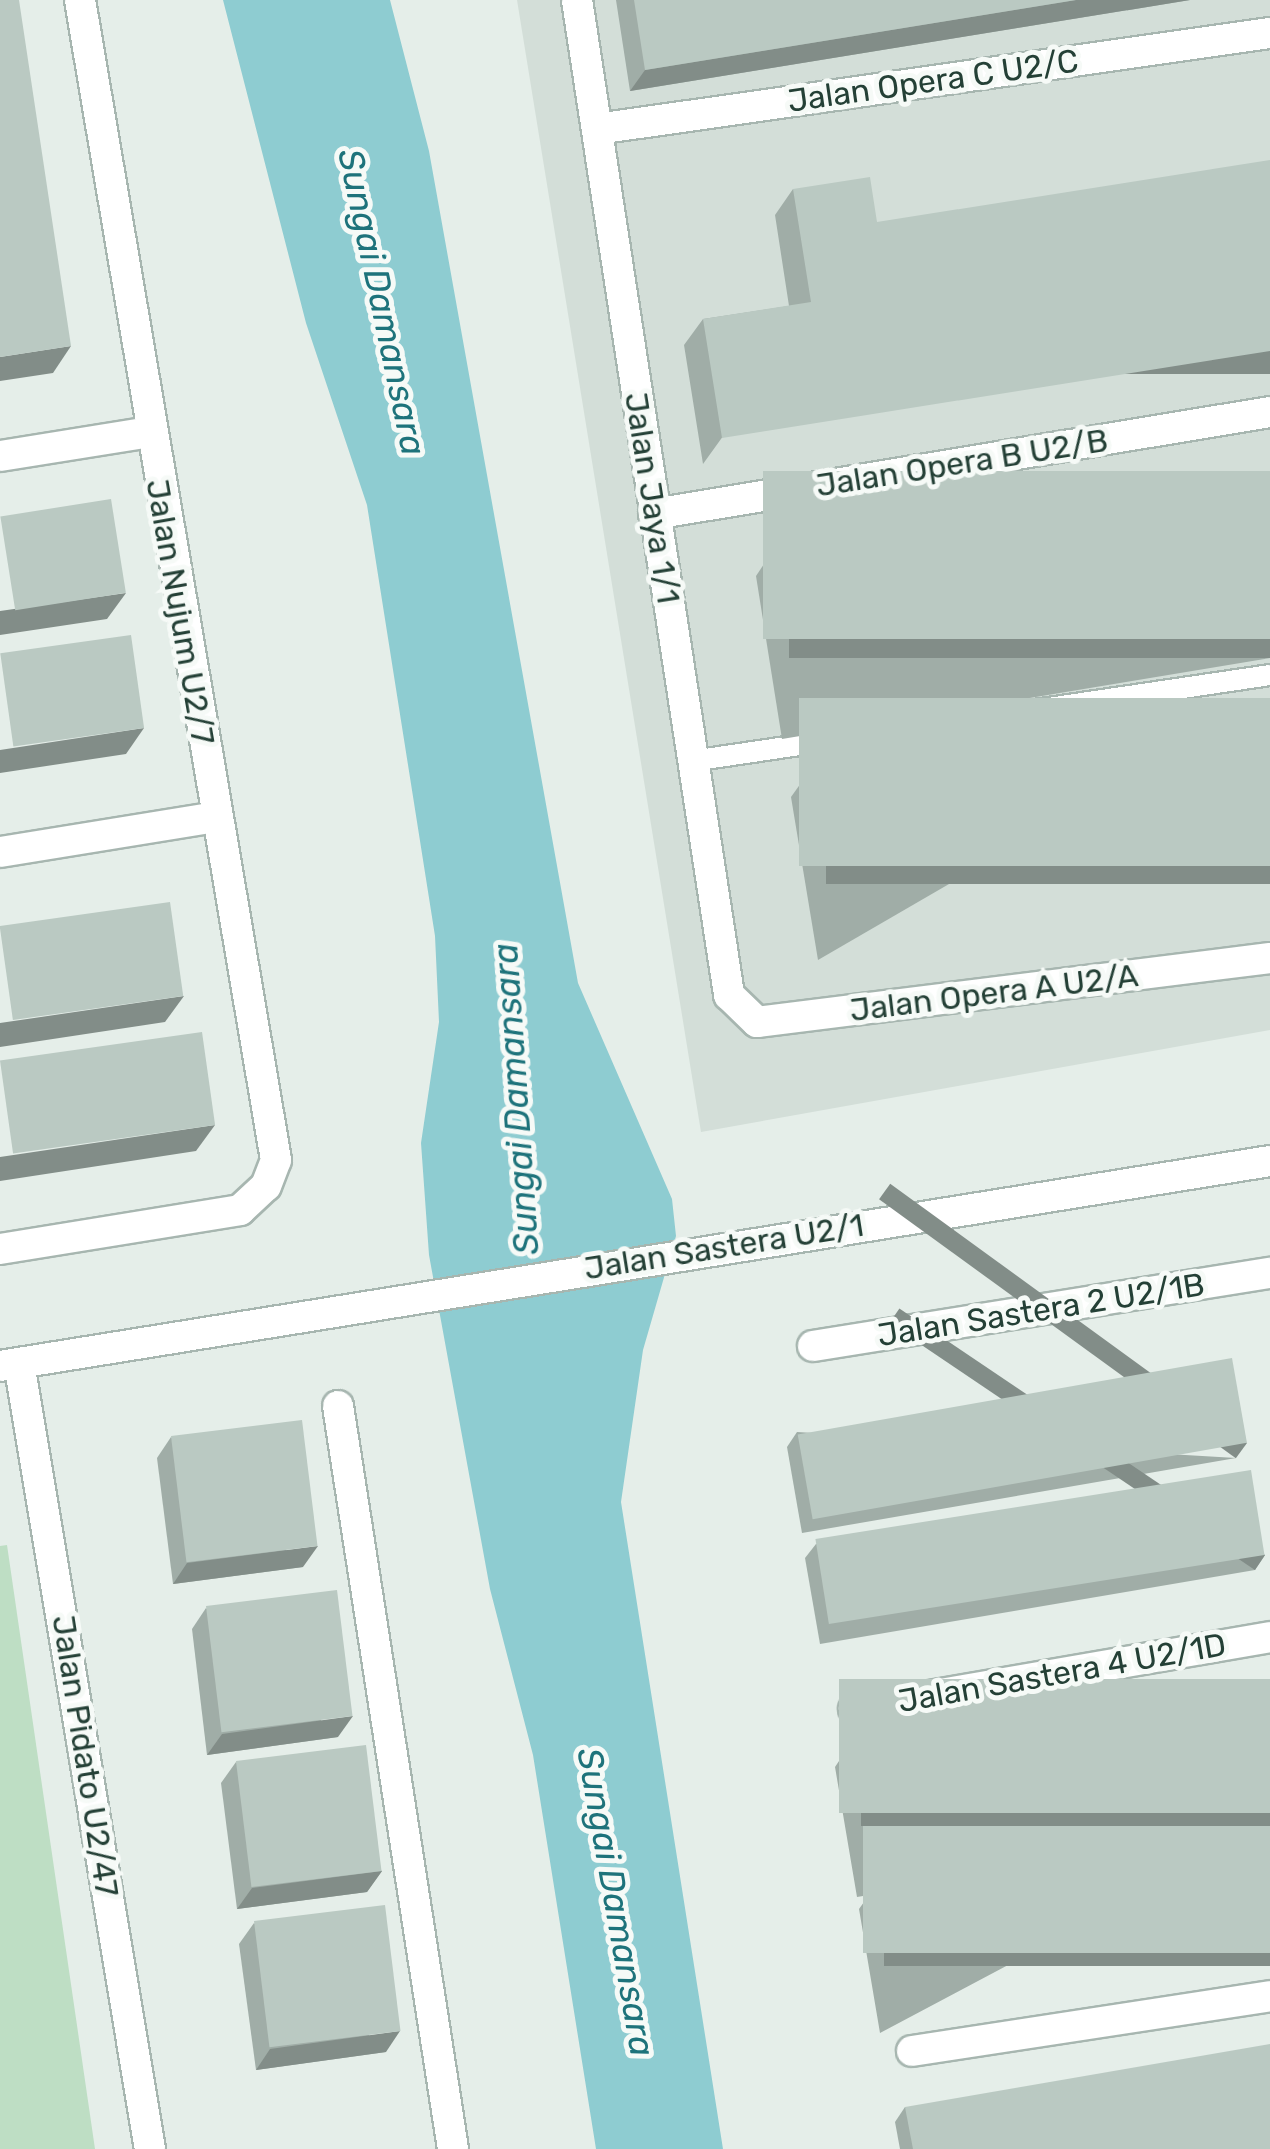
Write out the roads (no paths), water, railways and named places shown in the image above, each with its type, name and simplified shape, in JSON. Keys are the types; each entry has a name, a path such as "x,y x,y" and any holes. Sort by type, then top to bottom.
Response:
{"street":[{"name":"Jalan Nujum U2/7","path":"0,1249 240,1210 266,1186 276,1160 215,817 80,0"},
{"name":"Jalan Jaya 1/1","path":"578,0 728,995"},
{"name":"Jalan Opera C U2/C","path":"596,129 1270,33"},
{"name":"Jalan Opera B U2/B","path":"654,514 1270,412"},
{"path":"0,456 150,432"},
{"path":"0,852 215,817"},
{"name":"Jalan Opera A U2/A","path":"728,995 757,1022 1270,958"},
{"name":"Jalan Sastera U2/1","path":"10,1365 1270,1161"},
{"name":"Jalan Sastera 2 U2/1B","path":"813,1346 1270,1274"},
{"name":"Jalan Pidato U2/47","path":"10,1365 150,2149"},
{"path":"338,1406 453,2149"},
{"name":"Jalan Sastera 4 U2/1D","path":"854,1709 1270,1637"},
{"path":"912,2051 1270,1996"}],"lane":[{"path":"692,761 1270,675"}],"water":[{"name":"Sungai Damansara","path":"223,0 390,0 429,151 578,983 672,1199 676,1236 643,1350 621,1502 723,2149 596,2149 533,1755 490,1589 429,1255 421,1143 439,1022 435,936 367,505 306,323"}]}
